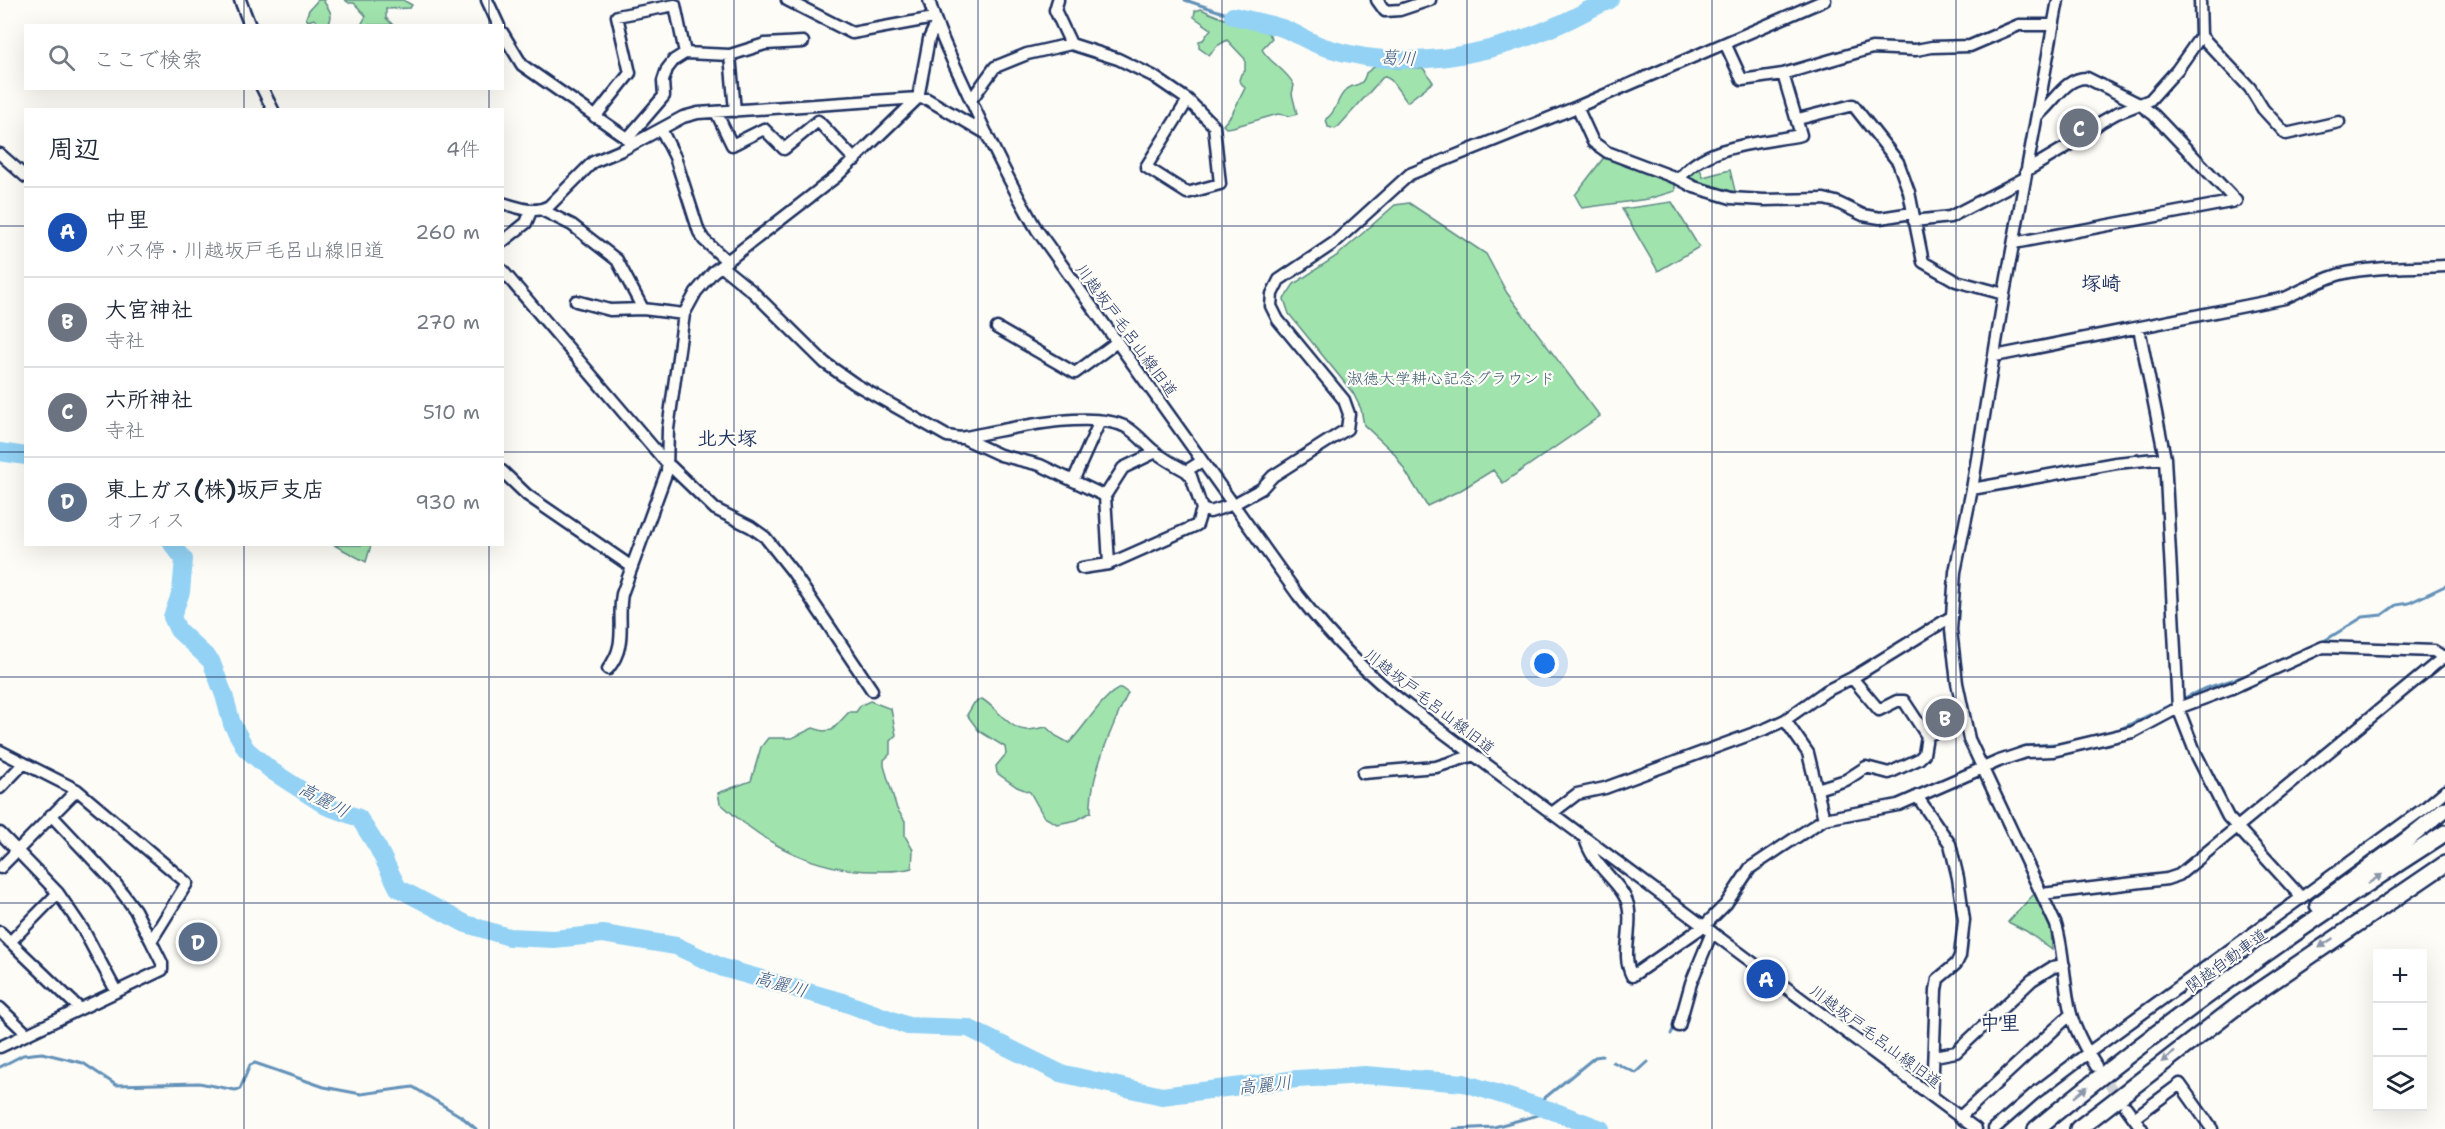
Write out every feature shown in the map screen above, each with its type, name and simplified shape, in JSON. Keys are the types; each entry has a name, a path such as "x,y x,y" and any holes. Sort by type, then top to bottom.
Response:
{"highway":[{"path":"2236,974 2251,957 2295,922 2445,809"},
{"name":"関越自動車道","path":"2036,1129 2138,1047 2236,974 2334,905 2445,833"},
{"path":"2078,1129 2241,1003 2444,865"}],"street":[{"path":"487,0 499,24"},
{"path":"608,669 615,660 622,635 620,604 669,464 668,429 684,314 703,283 724,263 855,160 918,98 929,39 935,21 852,33 787,0"},
{"name":"川越坂戸毛呂山線旧道","path":"929,0 935,21 971,100 1010,182 1037,230 1310,611 1353,661 1376,682 1977,1129"},
{"path":"1058,0 1055,10 1071,44"},
{"path":"1377,0 1385,11 1400,10 1430,0"},
{"path":"1202,509 1210,512 1234,504 1262,489 1273,476 1347,429 1349,421 1347,407 1337,390 1278,320 1271,306 1272,294 1279,280 1334,243 1410,174 1577,107 1826,0"},
{"path":"2058,0 2025,174 1972,489 1955,572 1951,644 1963,719 1981,766 2056,925 2071,1014 2096,1066"},
{"path":"1577,107 1593,142 1606,152 1679,179 1694,187 1731,198 1824,200 1836,202 1863,215 1880,218 1950,217 2025,174 2101,122 2150,100 2177,70 2201,36 2200,0"},
{"path":"245,1 250,24"},
{"path":"596,117 630,73 617,16 675,5 685,53"},
{"path":"1725,43 1742,80 1784,74 1872,48 1916,50 1932,47 1970,46 2019,25 2053,25"},
{"path":"504,35 522,65 630,141"},
{"path":"2201,36 2250,88 2263,110 2286,134 2338,122"},
{"path":"630,141 664,96 663,81 666,69 685,53 730,55 765,44 803,42"},
{"path":"971,100 994,67 1027,54 1071,44 1118,59 1153,76 1188,100 1214,126 1220,184 1187,193 1146,168 1188,100"},
{"path":"730,55 735,111"},
{"path":"1679,179 1688,168 1723,150 1802,135 1784,74"},
{"path":"2014,243 2236,201 2154,115 2139,104 2087,78 2078,78 2067,84 2049,107 2037,116"},
{"path":"263,90 272,108"},
{"path":"504,240 526,223 536,210 549,206 593,162 630,141 661,129 683,117 698,113 918,98 927,99 987,134"},
{"path":"1798,119 1853,105 1898,162 1909,192 1923,262 1956,281 2004,294"},
{"path":"716,112 732,144 764,129 784,149 818,121 855,160"},
{"path":"661,129 675,157 699,232 704,240 724,263 825,363 855,384 947,436 963,437 1054,422 1100,421 1126,427 1156,452 1191,476 1202,509 1197,525 1109,564 1082,568"},
{"path":"0,154 24,175"},
{"path":"504,203 536,210 573,225 600,244 617,260 643,309"},
{"path":"1995,356 2285,298 2323,280 2342,274 2369,269 2445,266"},
{"path":"504,272 650,446 715,508 765,537 792,571 872,690"},
{"path":"576,301 610,310 643,309 684,314"},
{"path":"997,328 1075,373 1117,342"},
{"path":"2139,328 2165,458 2178,704 2196,754 2223,810 2301,897"},
{"path":"1073,481 1100,421"},
{"path":"963,437 1000,455 1040,465 1105,496"},
{"path":"1109,564 1105,496 1123,468 1156,452"},
{"path":"1972,489 2116,463 2165,458"},
{"path":"1186,471 1202,462"},
{"path":"504,473 527,495 632,567"},
{"path":"1552,813 1577,794 1605,788 1785,720 1826,691 1852,678 1951,617"},
{"path":"1679,1026 1708,930 1750,868 1829,818 1898,805 1981,766 2026,752 2053,751 2133,732 2178,704 2232,688 2324,647 2434,651 2444,657 2193,865 2167,879 2042,894"},
{"path":"1817,789 1846,780 1866,767 1889,773 1924,754 1927,735 1904,701 1898,701 1879,710 1852,678"},
{"path":"1927,735 1963,719"},
{"path":"1785,720 1809,753 1817,789 1829,818"},
{"path":"0,751 76,790 187,883 152,941"},
{"path":"1363,773 1436,767 1474,755"},
{"path":"0,788 24,763"},
{"path":"0,868 76,790"},
{"path":"1994,1129 2034,1094 2088,1053 2426,807 2445,790"},
{"path":"1917,796 1950,844 1959,878 1964,920 1960,956 1956,964 1938,979 1932,1096"},
{"path":"0,1047 162,970 162,963 135,910 115,883 51,815"},
{"path":"0,833 58,893 84,931 116,992"},
{"path":"1585,837 1591,854 1626,900 1629,912 1626,942 1632,976 1708,930"},
{"path":"10,942 58,893"},
{"path":"0,932 80,1009"},
{"path":"1935,1056 1956,1052 2032,980 2053,967 2064,964"},
{"path":"0,1008 27,1034"},
{"path":"1960,1117 2071,1014"},
{"path":"2134,1118 2180,1084 2212,1129"},
{"path":"2126,1107 2142,1129"}],"green space":[{"path":"318,0 325,0 331,16 328,24 319,24 314,19 308,21 306,18 309,10"},
{"path":"345,0 403,0 412,5 410,8 386,9 386,18 392,24 362,24 366,16 354,3"},
{"path":"1201,9 1247,27 1264,30 1269,34 1272,38 1262,49 1291,79 1294,85 1292,94 1297,114 1291,116 1278,114 1233,127 1226,128 1223,125 1232,114 1245,88 1239,80 1245,71 1245,59 1227,40 1209,55 1199,48 1199,41 1203,40 1211,29 1194,17 1195,11"},
{"path":"1377,65 1423,68 1433,82 1407,102 1391,80 1384,76 1339,126 1335,129 1328,127 1326,119 1332,113 1342,94 1348,88 1360,84 1366,73"},
{"path":"1605,156 1675,181 1675,191 1648,199 1582,208 1575,195"},
{"path":"1699,166 1703,177 1730,170 1736,195 1690,180 1684,175"},
{"path":"1672,202 1699,247 1658,271 1622,209"},
{"name":"淑徳大学耕心記念グラウンド","path":"1409,203 1486,254 1507,293 1600,416 1503,483 1493,470 1461,490 1427,506 1394,453 1364,425 1361,409 1353,393 1289,314 1284,299 1294,284 1338,255 1395,205"},
{"path":"336,546 371,546 366,562"},
{"path":"1121,688 1128,693 1109,735 1098,767 1091,798 1091,812 1077,820 1057,824 1044,817 1030,792 1017,787 997,773 996,766 1006,754 1005,747 979,731 967,715 974,703 982,699 1014,726 1026,730 1046,727 1069,743 1101,704 1114,691"},
{"path":"870,701 891,709 896,735 890,741 890,754 884,760 884,766 897,809 905,821 905,836 913,850 912,868 894,871 852,870 811,860 772,843 720,803 718,793 751,781 761,747 768,738 792,738 813,728 823,731 832,730 849,712 856,712 861,705"},
{"path":"2035,893 2051,927 2052,950 2026,931 2008,922"}],"waterway":[{"name":"葛川","path":"1185,0 1233,16"},
{"name":"葛川","path":"1233,16 1282,28 1318,45 1354,55 1414,60 1474,53 1503,45 1532,36 1610,0"},
{"name":"高麗川","path":"0,452 24,456"},
{"name":"高麗川","path":"174,546 184,559 181,592 172,617 178,630 211,661 232,724 246,749 272,771 326,806 359,818 378,848 398,888 466,924 509,937 554,939 603,934 676,946 723,968 843,1002 908,1026 968,1028 1060,1073 1162,1096 1297,1079 1365,1075 1464,1083 1601,1129"},
{"path":"2319,644 2363,617 2382,615 2396,605 2409,603 2445,586"},
{"path":"2180,700 2285,658"},
{"path":"2118,730 2174,703"},
{"path":"2005,754 2025,746 2068,743"},
{"path":"1916,791 1954,775"},
{"path":"1862,806 1882,803"},
{"path":"1794,845 1823,827 1827,822"},
{"path":"1732,904 1758,868"},
{"path":"1710,929 1728,909"},
{"path":"1671,1034 1675,1025"},
{"path":"0,1067 23,1055 42,1053 83,1063 116,1085 199,1083 235,1090 240,1089 250,1065 255,1063 324,1087 361,1094 413,1087 462,1117 476,1129"},
{"path":"1536,1105 1595,1057 1602,1056"},
{"path":"1613,1062 1636,1073 1648,1062"},
{"path":"1454,1129 1494,1127 1553,1111"}],"tunnel":[{"path":"2099,1071 2122,1102"}],"place":[{"name":"六所神社","path":"2079,128"},
{"name":"大宮神社","path":"1945,718"},
{"name":"東上ガス(株)坂戸支店","path":"198,942"},
{"name":"中里","path":"1766,979"}],"district":[{"name":"塚崎","path":"2101,283"},
{"name":"北大塚","path":"727,438"},
{"name":"中里","path":"2000,1023"}]}
